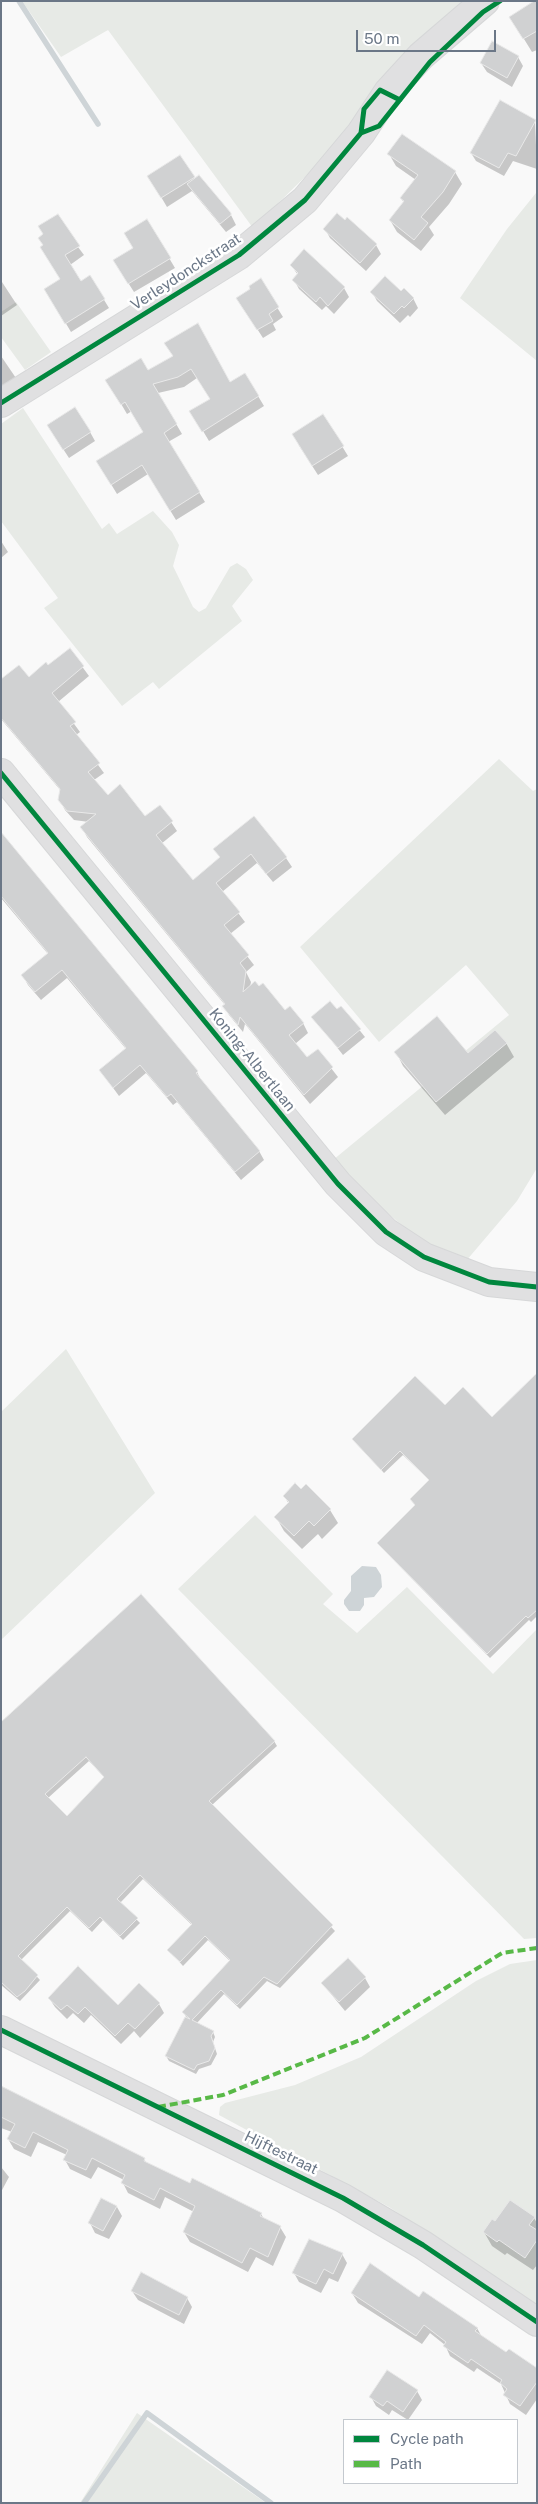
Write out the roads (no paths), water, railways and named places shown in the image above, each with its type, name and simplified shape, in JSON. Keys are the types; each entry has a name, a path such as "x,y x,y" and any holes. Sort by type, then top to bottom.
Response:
{"street":[{"name":"Verleydonckstraat","path":"1,403 239,255 306,200 361,133 388,92 421,56 485,1"},
{"name":"Koning-Albertlaan","path":"1,773 338,1184 386,1232 424,1257 489,1282 537,1287"},
{"name":"Hijftestraat","path":"1,2030 343,2198 422,2245 537,2322"}],"waterway":[{"path":"19,1 98,124"},
{"path":"84,2503 147,2413 271,2503"}]}
